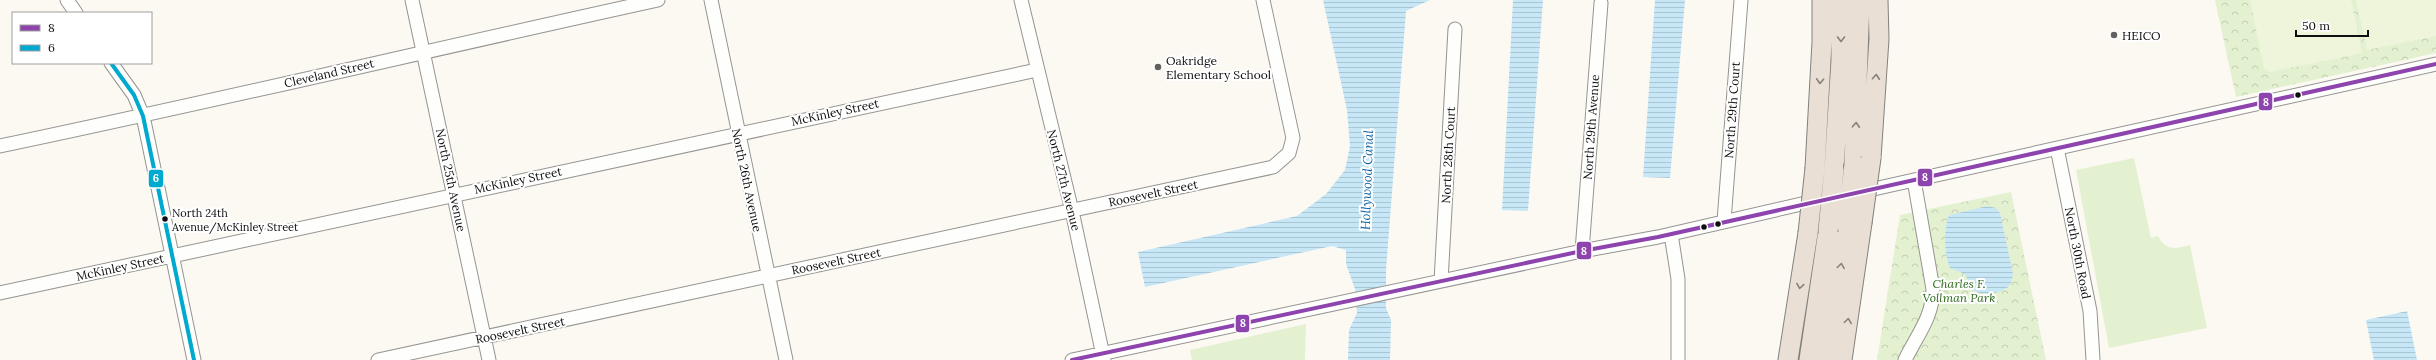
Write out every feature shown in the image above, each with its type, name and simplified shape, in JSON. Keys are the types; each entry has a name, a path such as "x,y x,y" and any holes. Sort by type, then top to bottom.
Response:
{"highway":[{"path":"1788,360 1808,233 1815,168 1822,42 1822,0"},
{"path":"1809,360 1828,231 1839,112 1841,0"},
{"path":"1860,0 1862,161"},
{"path":"1842,360 1862,161 1879,39 1878,0"},
{"path":"1827,360 1855,224"}],"street":[{"path":"67,0 75,12"},
{"name":"North 25th Avenue","path":"412,0 455,194 489,360"},
{"name":"Cleveland Street","path":"0,146 143,116 423,51 658,0"},
{"name":"North 26th Avenue","path":"711,0 737,133 786,360"},
{"name":"North 27th Avenue","path":"1021,0 1072,211 1103,357"},
{"name":"Roosevelt Street","path":"378,360 1273,167 1289,152 1293,138 1262,0"},
{"name":"North 29th Court","path":"1724,221 1741,0"},
{"name":"North 29th Avenue","path":"1582,251 1601,3"},
{"name":"North 28th Court","path":"1441,281 1455,29"},
{"path":"112,64 134,95 143,116 194,360"},
{"path":"1072,360 1103,357 1389,294 1441,281 1671,234 2436,64"},
{"name":"McKinley Street","path":"0,293 737,133 1037,70"},
{"name":"North 30th Road","path":"2057,148 2090,311 2093,360"},
{"path":"1905,360 1926,323 1933,300 1932,283 1914,180"},
{"path":"1671,234 1678,279 1678,360"}],"green space":[{"path":"2215,0 2436,0 2436,53 2236,97"},
{"path":"2250,0 2351,0 2362,53 2270,72 2264,68"},
{"path":"2356,0 2436,0 2436,36 2367,50"},
{"path":"2134,158 2151,238 2158,236 2164,244 2171,248 2190,245 2207,328 2109,348 2076,170"},
{"name":"Charles F. Vollman Park","path":"2011,192 2046,360 1877,360 1900,215"},
{"path":"1306,324 1305,360 1192,360 1190,350"}],"water":[{"name":"Hollywood Canal","path":"1323,0 1430,0 1406,11 1386,270 1386,308 1391,320 1390,360 1348,360 1349,330 1357,313 1355,289 1346,264 1346,250 1332,246 1145,287 1138,252 1297,216 1326,194 1345,170 1350,146 1347,110"},
{"path":"1513,0 1543,0 1528,211 1502,210"},
{"path":"1655,0 1685,0 1670,178 1643,177"},
{"path":"1987,206 1996,208 2000,213 2013,274 2011,283 2006,289 1991,293 1981,293 1972,290 1965,274 1950,268 1945,236 1948,217 1950,215"},
{"path":"2407,311 2417,360 2374,360 2366,320"}],"transit line":[{"name":"6","path":"112,64 134,95 143,116 194,360"},
{"name":"8","path":"1072,360 1582,251 1658,237 2436,64"}],"place":[{"name":"HEICO","path":"2114,35"},
{"name":"Oakridge Elementary School","path":"1158,67"},
{"name":"North 24th Avenue/McKinley Street","path":"165,219"}]}
